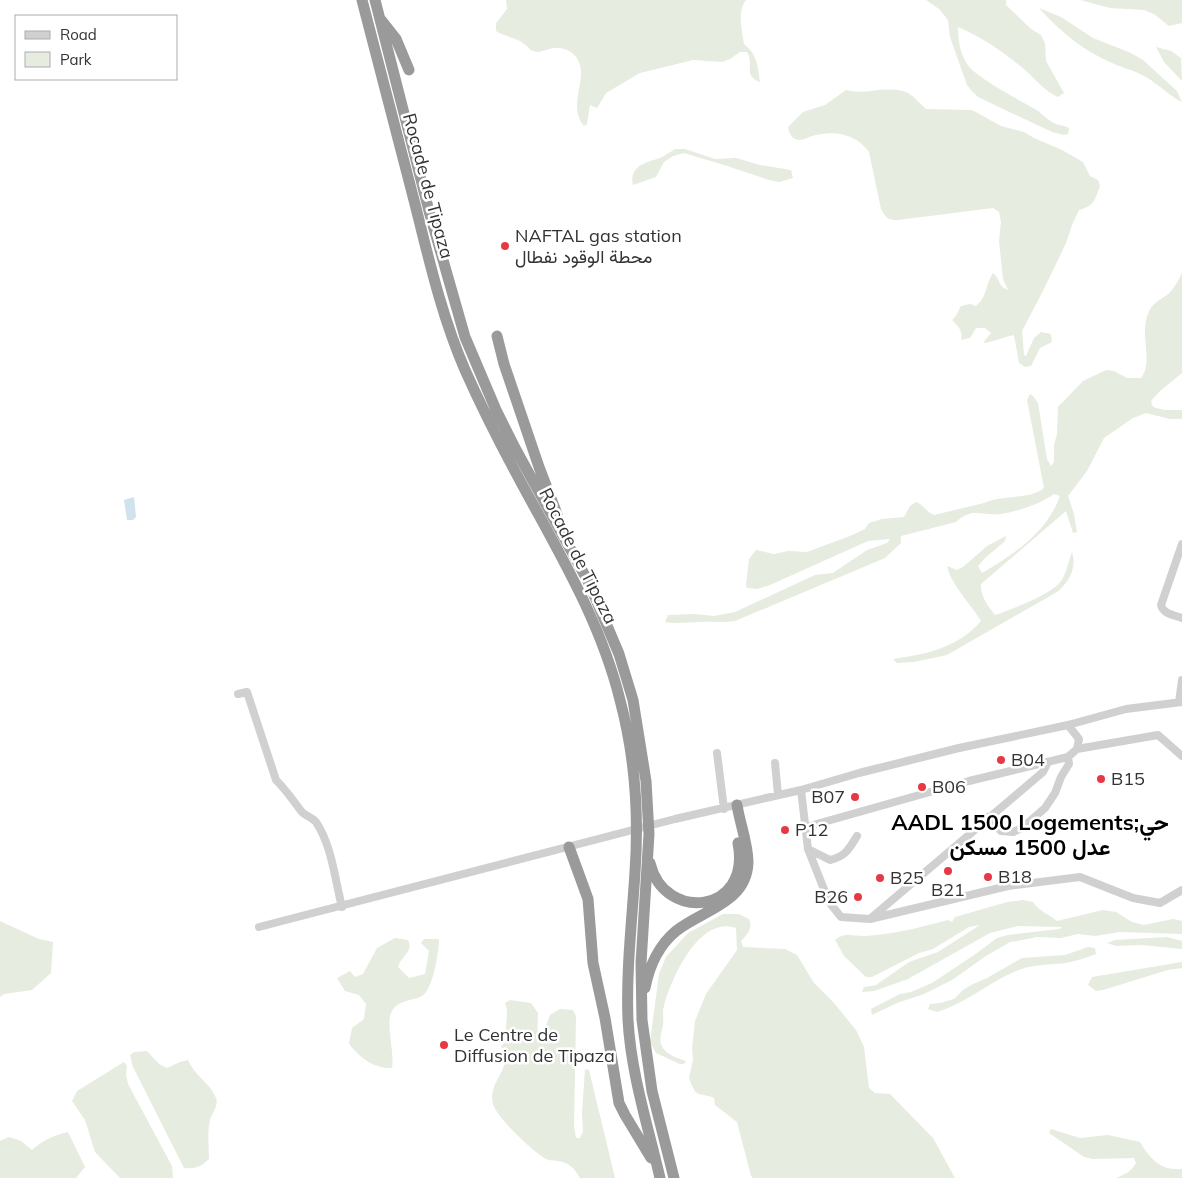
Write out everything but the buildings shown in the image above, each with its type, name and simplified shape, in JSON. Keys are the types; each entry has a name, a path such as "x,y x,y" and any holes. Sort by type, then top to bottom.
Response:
{"highway":[{"name":"Rocade de Tipaza","path":"362,0 430,261 455,343 485,414 588,607 602,642 621,701 635,785 636,840 628,1021 631,1056 638,1093 659,1173"},
{"name":"Rocade de Tipaza","path":"375,0 441,256 465,337 500,417 589,583 619,654 633,700 646,781 648,834 641,963 642,1020 652,1091 674,1178"},
{"path":"380,19 396,39 409,70"},
{"path":"497,336 507,373 556,509 564,537"},
{"path":"648,834 648,856 651,868 662,888 672,896 685,901 709,901 722,896 731,886 737,876 740,864 730,807"},
{"path":"642,1020 643,1001 650,968 666,943 675,932 686,924 722,905 742,885 747,872 748,861 730,807"},
{"path":"569,847 588,898 593,963 605,1018 619,1103 659,1173"}],"street":[{"path":"1182,544 1161,605 1165,612 1182,618"},
{"path":"260,928 675,819 801,790 859,773 959,748 1068,725 1126,709 1180,702 1182,680"},
{"path":"238,694 247,692 276,780 303,813 314,820 318,826 329,852 342,907"},
{"path":"1068,725 1079,739 1077,749"},
{"path":"806,827 969,781 1048,762 1068,756 1077,749 1158,735 1182,756"},
{"path":"717,753 730,807"},
{"path":"988,818 1001,831 1013,832 1022,828 1045,808 1055,793 1061,776 1069,764 1068,756"},
{"path":"870,919 1043,772 1048,762"},
{"path":"775,763 778,795"},
{"path":"801,790 808,849 829,902 841,916 870,919 1008,886 1080,878 1133,898 1160,903 1182,890"},
{"path":"808,849 830,860 837,859 845,854 857,836"}],"green space":[{"path":"506,0 746,0 741,15 741,27 744,44 754,56 760,82 751,76 747,52 740,52 722,62 693,60 640,73 606,93 597,108 590,105 587,124 584,126 580,120 577,108 581,74 580,63 571,52 561,48 552,48 538,52 533,51 519,41 496,31 496,23 507,9"},
{"path":"926,0 1006,0 1006,5 1031,29 1041,35 1045,43 1046,61 1064,93 1058,97 1053,94 1001,52 958,27 958,37 965,60 972,69 988,82 1035,109 1051,122 1069,128 1068,134 1052,132 978,97 967,85 950,37 948,20 939,9"},
{"path":"1080,0 1182,0 1182,23 1169,26 1154,14 1144,10 1110,8"},
{"path":"1039,8 1061,17 1093,38 1131,53 1143,60 1177,91 1182,102 1144,76 1101,58 1082,46 1064,33"},
{"path":"1156,47 1171,51 1181,58 1182,81 1164,62"},
{"path":"846,90 861,92 901,91 911,95 926,109 972,110 1001,126 1024,132 1062,150 1083,162 1090,176 1098,180 1100,186 1095,199 1088,207 1079,210 1066,243 1022,331 1024,355 1026,356 1034,338 1041,332 1051,334 1052,342 1040,348 1031,366 1025,367 1019,363 1014,335 983,343 991,333 985,328 976,328 970,338 961,340 960,329 952,320 961,306 970,304 976,306 980,302 993,273 1002,286 1008,290 1003,279 999,241 1001,222 999,212 993,208 898,220 890,219 881,209 869,152 864,146 851,137 836,133 820,134 803,140 795,139 791,136 788,127 803,112 825,105"},
{"path":"675,149 685,149 715,159 736,158 760,165 791,170 793,178 779,182 769,180 684,153 673,156 664,162 656,177 633,185 633,174 638,167 662,157"},
{"path":"1182,273 1182,373 1151,401 1153,407 1164,410 1182,410 1182,419 1170,419 1146,413 1133,418 1104,438 1087,471 1068,496 1077,532 1073,533 1066,511 981,584 983,597 995,615 1051,590 1063,578 1072,552 1073,569 1065,584 1057,592 947,655 914,662 897,663 893,659 929,652 952,644 962,638 981,621 957,587 947,566 957,570 963,567 987,546 1006,536 1005,541 978,566 982,573 1018,550 1047,521 1060,496 1054,494 1021,509 1000,514 972,513 956,522 901,536 901,543 885,558 735,621 665,622 668,615 694,614 714,616 735,612 815,575 833,573 867,550 887,543 890,539 868,541 770,585 757,589 747,588 749,559 756,550 774,554 788,551 807,552 865,529 869,523 882,519 904,517 910,506 916,502 934,515 991,500 1024,496 1044,488 1027,400 1030,394 1038,403 1047,459 1051,466 1054,462 1058,407 1083,381 1106,370 1114,371 1127,378 1141,378 1145,371 1147,356 1145,331 1148,314 1153,305 1172,290"},
{"path":"1023,900 1033,902 1057,921 1103,910 1116,912 1132,922 1144,925 1173,919 1182,921 1182,934 1120,932 1095,936 1078,934 1061,938 1037,937 1010,942 952,980 924,994 897,1003 872,1015 871,1009 900,994 911,992 932,983 997,938 1062,927 1018,926 990,933 908,979 874,991 862,992 864,987 876,985 909,962 938,952 980,925 969,927 933,949 919,953 872,977 866,977 844,956 835,940 845,935 885,934 948,920 952,922 955,917 1007,902"},
{"path":"723,914 739,914 749,919 750,928 741,941 743,947 785,949 797,955 814,983 834,1003 856,1030 864,1047 869,1088 875,1093 890,1094 933,1138 955,1178 753,1178 751,1176 737,1122 715,1105 714,1098 698,1094 689,1078 693,1060 692,1048 695,1021 706,994 737,950 736,928 723,927 710,931 699,940 680,966 668,994 663,1008 661,1044 668,1053 686,1061 684,1064 656,1053 650,1042 659,974 666,957 688,933"},
{"path":"0,921 39,939 53,942 51,973 32,990 4,994 0,997"},
{"path":"1167,937 1182,941 1182,949 1141,945 1116,946 1107,943 1115,940"},
{"path":"395,938 408,940 409,951 398,967 409,978 425,974 429,951 421,943 424,939 439,939 439,945 435,970 426,992 422,996 398,1005 392,1011 389,1022 393,1062 392,1068 385,1068 367,1061 349,1044 352,1028 364,1019 366,1004 359,995 345,991 337,978 350,971 355,977 363,974 377,948"},
{"path":"1088,947 1095,948 1096,954 1066,963 1022,969 948,1008 937,1012 928,1009 930,1004 954,999 963,990 1022,958 1065,955"},
{"path":"1182,962 1182,968 1168,970 1103,990 1096,991 1088,985 1092,977"},
{"path":"510,1000 531,1003 538,1013 537,1043 541,1040 550,1015 560,1009 573,1010 576,1016 574,1126 576,1138 580,1138 583,1131 582,1113 585,1069 589,1070 615,1178 580,1178 568,1164 546,1159 516,1134 496,1110 492,1097 505,1063 505,1056 501,1046 508,1040 505,1003"},
{"path":"147,1051 159,1064 167,1068 188,1060 216,1098 216,1106 209,1125 209,1159 200,1166 184,1168 133,1067 130,1055 134,1052"},
{"path":"124,1062 127,1066 128,1084 172,1166 173,1178 120,1178 95,1152 85,1120 72,1101 77,1091"},
{"path":"1051,1129 1080,1138 1108,1135 1140,1142 1157,1163 1168,1168 1182,1169 1182,1178 1116,1178 1132,1169 1136,1163 1134,1158 1093,1159 1084,1157 1049,1133"},
{"path":"68,1132 85,1167 76,1178 0,1178 0,1141 9,1137 21,1141 32,1150 49,1138"}],"water":[{"path":"134,497 136,517 133,520 127,520 124,500"}],"place":[{"name":"NAFTAL gas station محطة الوقود نفطال","path":"505,246"},
{"name":"B04","path":"1001,760"},
{"name":"B15","path":"1101,779"},
{"name":"B06","path":"922,787"},
{"name":"B07","path":"855,797"},
{"name":"P12","path":"785,830"},
{"name":"B21","path":"948,871"},
{"name":"B18","path":"988,877"},
{"name":"B25","path":"880,878"},
{"name":"B26","path":"858,897"},
{"name":"Le Centre de Diffusion de Tipaza","path":"444,1045"}],"district":[{"name":"AADL 1500 Logements;حي عدل 1500 مسكن","path":"1030,834"}]}
